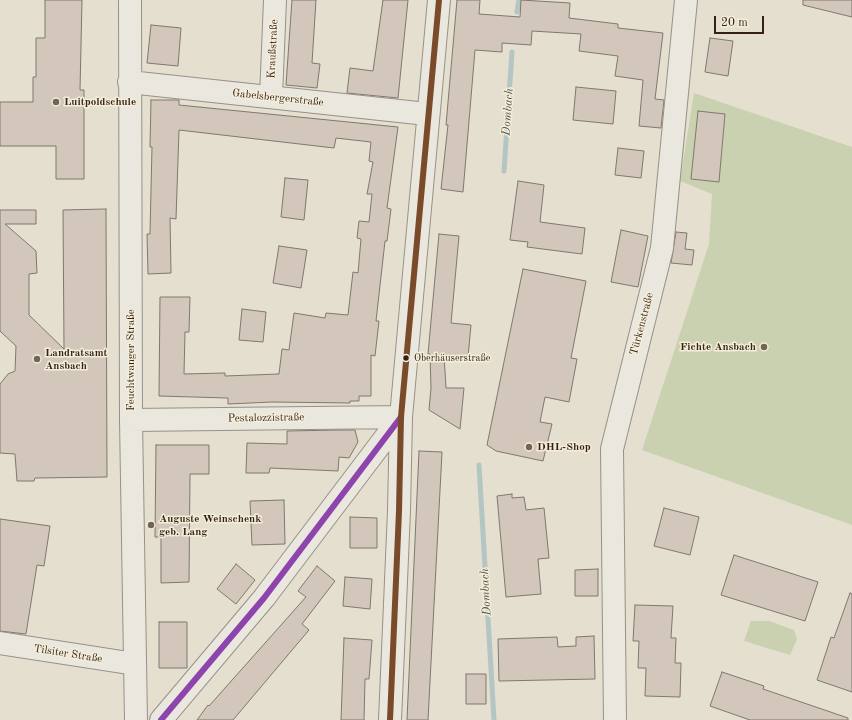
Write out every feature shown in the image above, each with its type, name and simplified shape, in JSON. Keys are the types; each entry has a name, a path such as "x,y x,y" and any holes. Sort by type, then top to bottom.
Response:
{"street":[{"name":"Feuchtwanger Straße","path":"130,0 131,420 136,720"},
{"name":"Kraußstraße","path":"271,97 275,0"},
{"path":"390,720 399,511 401,417 427,114 439,0"},
{"name":"Türkenstraße","path":"615,720 612,449 662,248 686,0"},
{"name":"Gabelsbergerstraße","path":"129,82 427,114"},
{"path":"161,720 264,598 401,417"},
{"name":"Pestalozzistraße","path":"131,420 401,417"},
{"name":"Tilsiter Straße","path":"0,643 135,664"}],"green space":[{"name":"Fichte Ansbach","path":"694,93 852,147 852,525 642,450 709,244 712,194 680,181"},
{"path":"751,621 769,621 794,630 797,639 790,655 744,641"}],"building":[{"path":"45,0 82,0 80,90 84,90 84,179 56,179 56,146 0,146 0,102 33,102 33,77 36,77 36,38 45,38"},
{"path":"292,0 316,0 312,63 320,64 317,88 286,85"},
{"path":"383,0 408,0 398,98 347,93 350,68 373,71"},
{"path":"457,0 480,0 479,14 520,17 521,0 570,3 569,18 618,24 618,28 663,33 655,99 664,100 661,128 639,126 643,80 615,76 618,56 579,51 581,34 532,31 531,45 502,43 502,52 475,50 463,192 441,189 448,125 446,125"},
{"path":"803,0 852,0 852,17 803,5"},
{"path":"151,25 181,28 178,66 147,63"},
{"path":"710,38 733,41 728,76 705,72"},
{"path":"576,87 616,91 613,124 573,120"},
{"path":"151,100 179,100 179,105 398,127 387,208 391,209 387,241 385,241 376,321 379,321 375,356 371,355 371,396 359,396 359,401 350,401 350,403 272,402 228,404 228,398 159,396 160,297 190,297 189,332 185,332 184,374 225,373 225,376 279,374 282,349 289,350 294,313 325,318 326,313 348,315 353,272 358,273 361,239 357,238 359,221 369,222 372,194 367,194 373,162 369,161 371,142 336,138 334,148 179,130 176,219 170,218 171,273 148,274 147,234 150,234 152,147 150,147"},
{"path":"698,111 725,114 719,182 691,179"},
{"path":"618,148 644,151 641,178 615,175"},
{"path":"285,178 308,180 304,220 281,217"},
{"path":"518,181 544,185 540,222 585,228 582,254 527,247 528,242 510,240"},
{"path":"106,209 107,477 35,478 34,481 17,481 15,454 0,453 0,384 8,374 15,371 16,346 0,331 0,210 36,210 36,224 5,224 36,251 37,273 29,274 29,315 64,349 63,210"},
{"path":"621,230 648,236 638,287 611,282"},
{"path":"676,232 687,233 685,249 694,250 692,265 671,263"},
{"path":"439,234 459,236 451,323 471,325 468,357 444,355 446,388 464,388 460,429 429,410 431,388 430,354 428,354"},
{"path":"279,246 307,250 301,288 273,283"},
{"path":"523,269 586,281 571,358 577,359 569,402 545,397 540,422 552,424 543,461 496,451 487,445"},
{"path":"242,309 266,312 263,342 239,340"},
{"path":"355,430 358,442 349,458 339,457 338,471 270,468 269,473 246,473 247,443 287,444 287,431"},
{"path":"156,445 209,445 209,474 190,474 189,582 161,583 161,537 155,537"},
{"path":"419,451 442,452 428,720 407,720"},
{"path":"512,494 512,498 524,497 526,510 544,508 549,558 538,559 541,594 506,597 497,496"},
{"path":"284,500 285,544 252,545 250,501"},
{"path":"664,508 699,517 690,555 654,546"},
{"path":"350,517 377,518 377,548 350,548"},
{"path":"0,519 50,526 44,566 37,565 26,634 0,631"},
{"path":"734,555 818,582 805,621 721,595"},
{"path":"236,564 255,580 236,604 217,589"},
{"path":"317,566 335,581 302,624 309,630 233,720 197,720 208,705 209,706 306,597 298,591"},
{"path":"598,569 598,596 575,596 575,570"},
{"path":"345,577 372,579 370,609 343,606"},
{"path":"850,593 852,594 852,692 817,680 831,637 834,638"},
{"path":"635,605 673,606 671,638 676,638 675,663 681,663 680,697 645,696 646,668 638,668 639,641 633,641"},
{"path":"159,622 187,622 187,668 159,668"},
{"path":"594,636 595,679 499,681 498,639 557,637 558,647 576,646 576,637"},
{"path":"344,638 372,640 369,679 365,679 364,720 341,720"},
{"path":"722,672 764,686 763,689 848,718 848,720 750,720 710,706"},
{"path":"466,674 486,674 486,704 466,704"}],"waterway":[{"name":"Dombach","path":"517,12 519,0"},
{"name":"Dombach","path":"504,171 512,52"},
{"name":"Dombach","path":"479,465 494,720"}],"transit line":[{"path":"390,720 399,511 401,417 439,0"},
{"path":"161,720 264,598 401,417"}],"place":[{"name":"Luitpoldschule","path":"56,102"},
{"name":"Fichte Ansbach","path":"764,347"},
{"name":"Oberhäuserstraße","path":"406,358"},
{"name":"Landratsamt Ansbach","path":"37,359"},
{"name":"DHL-Shop","path":"529,447"},
{"name":"Auguste Weinschenk geb. Lang","path":"151,525"}]}
